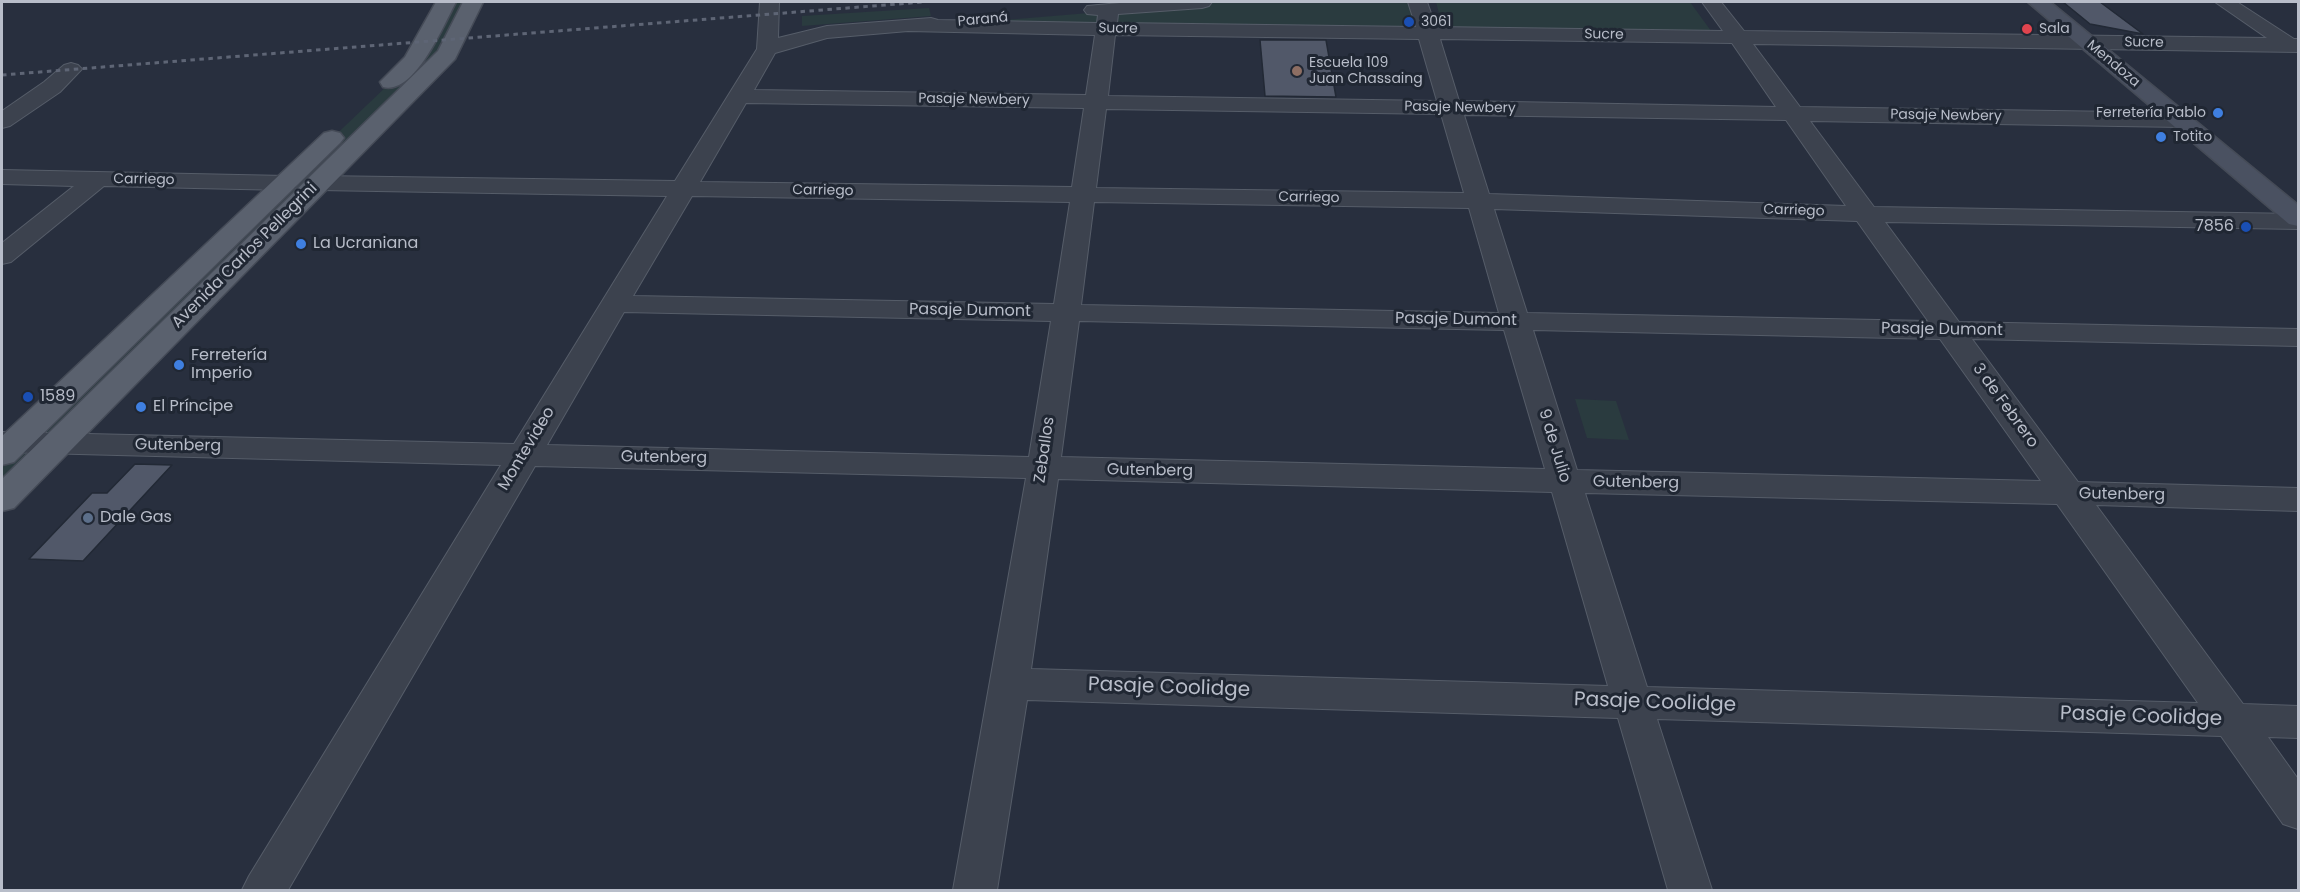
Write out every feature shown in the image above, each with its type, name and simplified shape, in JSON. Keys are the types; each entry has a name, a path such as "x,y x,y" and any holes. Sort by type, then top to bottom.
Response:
{"main road":[{"name":"Avenida Carlos Pellegrini","path":"6,446 414,60 446,2"},
{"name":"Avenida Carlos Pellegrini","path":"2,499 447,54 473,2"},
{"name":"Mendoza","path":"2038,2 2298,219"}],"street":[{"name":"Montevideo","path":"264,891 767,49 769,2"},
{"path":"1107,19 1202,2"},
{"name":"9 de Julio","path":"1418,2 1481,201 1690,891"},
{"name":"3 de Febrero","path":"1712,2 2298,811"},
{"path":"2225,2 2296,47"},
{"name":"Sucre","path":"767,49 788,40 819,33 910,26 1107,19 1427,33 2296,47"},
{"name":"Zeballos","path":"975,891 1012,684 1084,195 1107,19"},
{"path":"2,121 52,87 71,69"},
{"name":"Pasaje Newbery","path":"739,96 2181,120"},
{"name":"Carriego","path":"2,177 286,183"},
{"path":"2,256 98,179"},
{"name":"Carriego","path":"319,183 1481,201 1866,214 2298,219"},
{"name":"Pasaje Dumont","path":"614,304 2298,337"},
{"name":"Gutenberg","path":"6,446 58,443 2298,499"},
{"name":"Pasaje Coolidge","path":"1012,684 2298,722"}],"shaded area":[{"path":"446,2 473,2 455,38 2,499 2,454 414,60"},
{"path":"1226,2 1409,2 1419,30 1114,27 1115,10"},
{"path":"1436,2 1690,2 1714,35 1443,29"},
{"path":"929,8 931,16 802,26 802,16"},
{"path":"1101,12 1099,25 957,24"},
{"path":"1575,399 1616,401 1629,440 1587,438"}],"building":[{"path":"2063,2 2100,2 2143,34 2090,24"},
{"name":"Escuela 109 Juan Chassaing","path":"1260,40 1326,40 1336,97 1265,96"},
{"path":"135,464 172,465 83,561 29,559 92,493 107,493"}],"railway":[{"path":"2,75 923,2"}],"place":[{"name":"3061","path":"1409,22"},
{"name":"Sala","path":"2027,29"},
{"name":"Escuela 109 Juan Chassaing","path":"1297,71"},
{"name":"Ferretería Pablo","path":"2218,113"},
{"name":"Totito","path":"2161,137"},
{"name":"7856","path":"2246,227"},
{"name":"La Ucraniana","path":"301,244"},
{"name":"Ferretería Imperio","path":"179,365"},
{"name":"1589","path":"28,397"},
{"name":"El Príncipe","path":"141,407"},
{"name":"Dale Gas","path":"88,518"}]}
